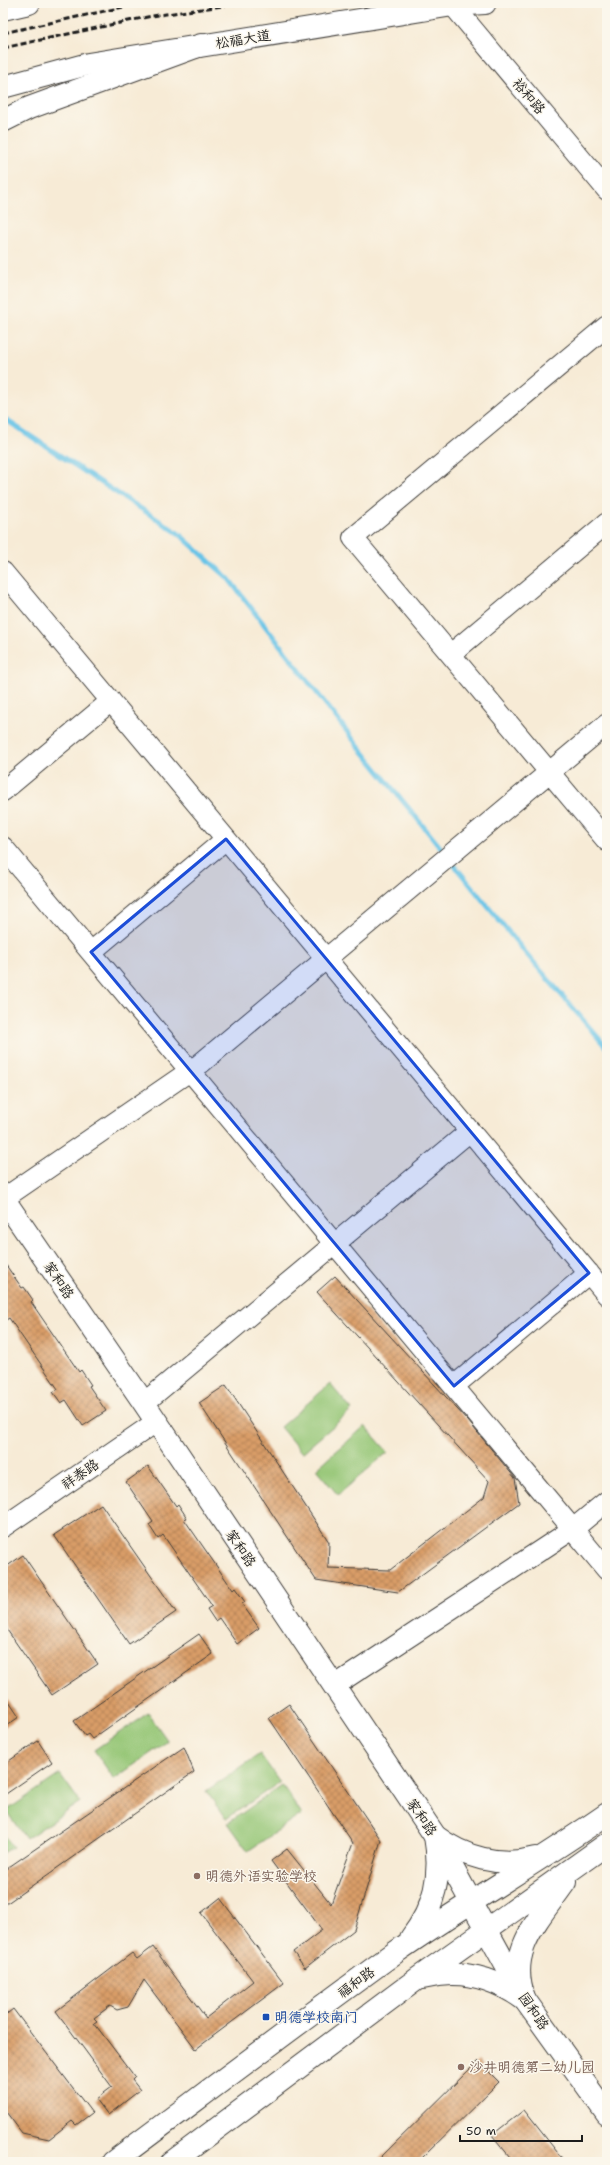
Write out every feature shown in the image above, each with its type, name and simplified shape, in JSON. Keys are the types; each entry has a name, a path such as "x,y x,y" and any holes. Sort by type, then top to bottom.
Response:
{"main road":[{"path":"3,9 29,3"},
{"name":"松福大道","path":"3,87 88,64 452,4 485,3"},
{"path":"3,122 29,108 201,46"},
{"name":"家和路","path":"3,1199 144,1403 435,1836 471,1902"},
{"name":"福和路","path":"113,2162 397,1952 607,1814"},
{"path":"435,1836 448,1846 464,1854 497,1862 526,1860 548,1854"},
{"path":"397,1952 410,1940 421,1925 434,1897 439,1873 435,1836"},
{"path":"172,2162 417,1980 607,1844"},
{"path":"525,2000 520,1987 518,1973 519,1959 523,1945 573,1869"},
{"name":"园和路","path":"471,1902 525,2000 607,2114"},
{"path":"417,1980 448,1974 479,1976 503,1985 525,2000"}],"street":[{"name":"裕和路","path":"452,4 607,190"},
{"path":"607,326 353,538 607,841"},
{"path":"451,654 607,523"},
{"path":"3,572 607,1295"},
{"path":"3,791 111,701"},
{"path":"3,1199 190,1071 607,724"},
{"path":"91,952 226,839"},
{"path":"3,847 607,1570"},
{"path":"144,1403 470,1131"},
{"path":"454,1386 589,1273"},
{"name":"祥泰路","path":"3,1527 156,1422"},
{"path":"334,1686 573,1529 607,1500"}],"highlighted area":[{"path":"226,839 589,1273 454,1386 91,952"}],"green space":[{"path":"330,1384 352,1410 302,1453 280,1427"},
{"path":"365,1426 388,1452 338,1495 316,1469"},
{"path":"148,1713 168,1741 114,1779 94,1750"},
{"path":"260,1754 280,1782 226,1819 206,1791"},
{"path":"60,1774 80,1802 26,1839 6,1811"},
{"path":"282,1785 302,1814 248,1851 228,1823"},
{"path":"3,1833 13,1847 3,1853"}],"building":[{"path":"3,1261 22,1288 24,1287 33,1300 31,1302 79,1372 81,1370 91,1385 89,1386 106,1411 83,1426 66,1400 61,1403 53,1392 58,1389 9,1318 3,1322"},
{"path":"335,1276 468,1421 515,1478 519,1503 398,1592 316,1580 199,1403 226,1385 329,1542 328,1568 390,1570 484,1497 489,1481 317,1292"},
{"path":"148,1466 176,1506 178,1504 187,1518 184,1519 233,1590 235,1588 245,1602 242,1604 259,1628 237,1644 219,1618 215,1621 207,1609 212,1606 163,1535 158,1539 149,1525 153,1522 126,1482"},
{"path":"101,1504 176,1612 129,1644 54,1535"},
{"path":"23,1555 98,1664 52,1695 3,1624 3,1569"},
{"path":"199,1634 213,1654 92,1739 88,1734 85,1736 74,1721"},
{"path":"3,1693 19,1717 3,1728"},
{"path":"289,1704 381,1840 354,1930 305,1968 293,1952 322,1930 271,1861 287,1849 331,1904 353,1843 269,1718"},
{"path":"38,1741 52,1762 3,1796 3,1765"},
{"path":"184,1747 194,1772 3,1906 3,1871"},
{"path":"220,1898 284,1983 196,2049 144,1980 128,2007 117,2010 110,2006 94,2018 97,2021 94,2023 135,2077 132,2080 140,2090 108,2115 96,2099 112,2087 56,2011 132,1953 137,1959 153,1947 206,2018 253,1981 201,1913"},
{"path":"13,2009 92,2113 76,2125 72,2121 49,2139 22,2133 3,2108 3,2017"},
{"path":"478,2061 499,2082 418,2162 376,2162"},
{"path":"524,2110 565,2162 514,2162 492,2135"}],"waterway":[{"path":"3,418 178,533 228,578 359,747 445,853"},
{"path":"450,860 524,951 607,1048"}],"railway":[{"path":"3,33 142,3"},
{"path":"3,48 152,16 244,3"}],"place":[{"name":"明德外语实验学校","path":"197,1876"},
{"name":"明德学校南门","path":"266,2017"},
{"name":"沙井明德第二幼儿园","path":"461,2067"}]}
